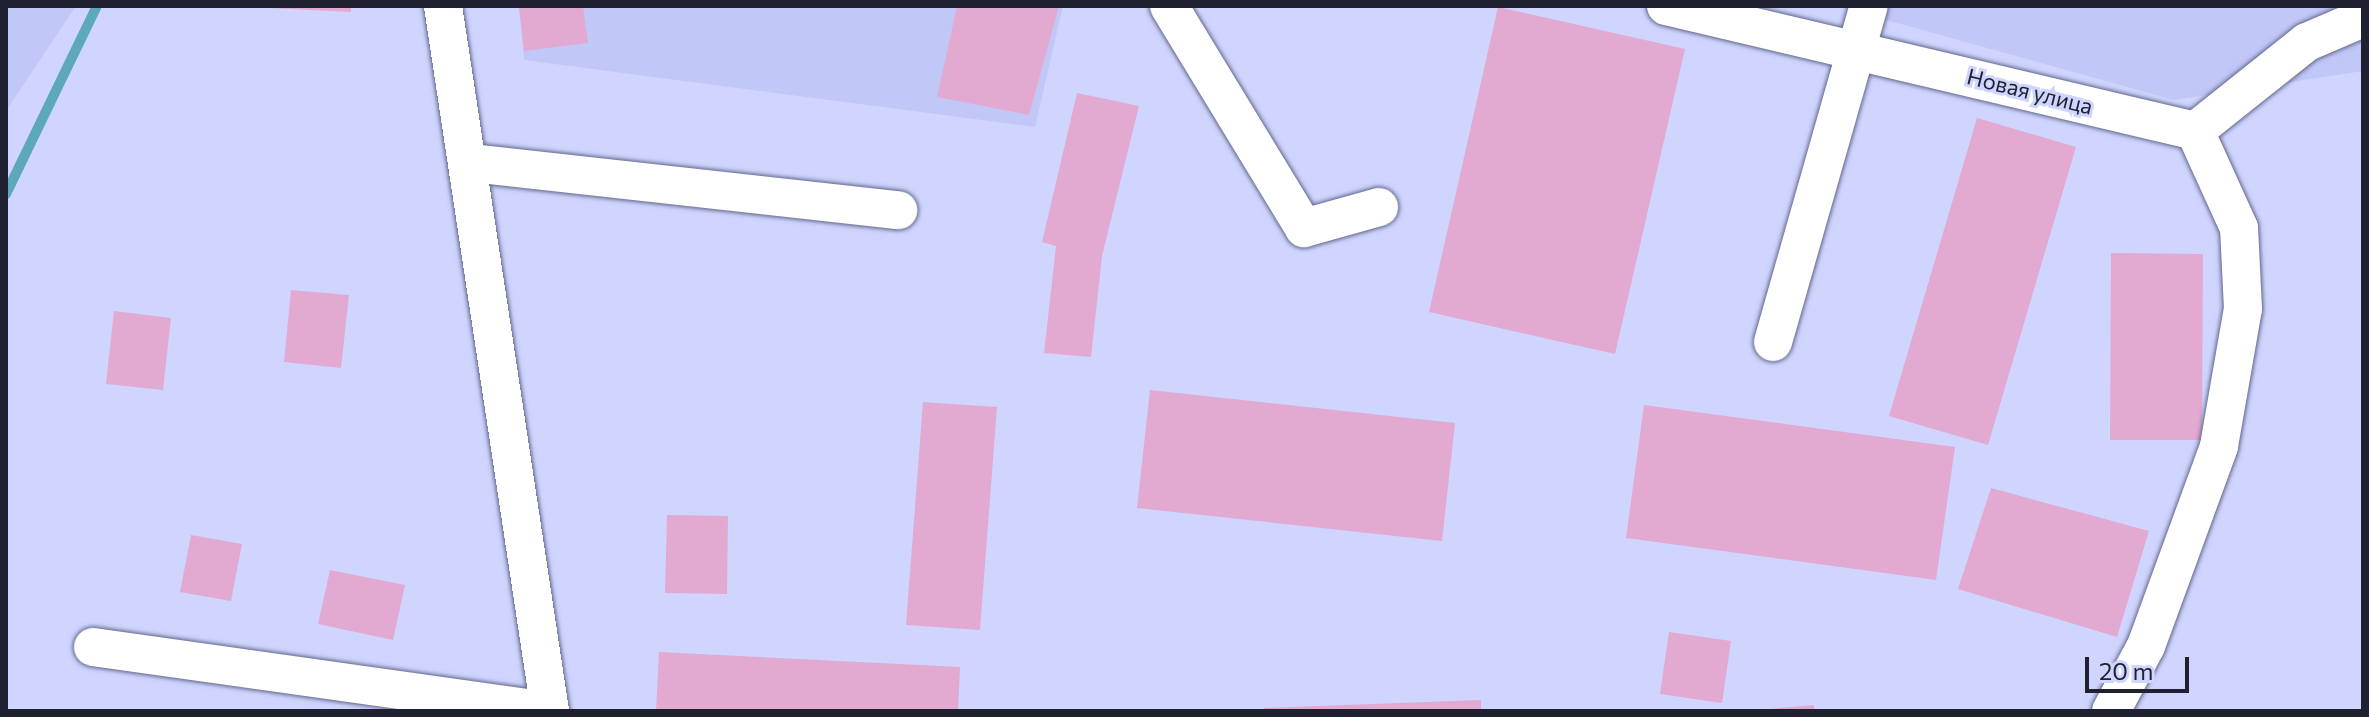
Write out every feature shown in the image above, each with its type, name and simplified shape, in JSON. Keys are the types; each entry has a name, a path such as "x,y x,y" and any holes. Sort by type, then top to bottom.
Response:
{"street":[{"path":"93,647 549,711 500,401 471,163 443,6"},
{"path":"1169,6 1304,228 1379,207"},
{"name":"Новая улица","path":"1666,6 1855,48 2195,131"},
{"path":"1773,342 1869,6"},
{"path":"2111,711 2146,646 2219,446 2243,309 2239,228 2195,131 2307,42 2334,6"},
{"path":"2307,42 2363,18"},
{"path":"471,163 898,210"}],"shaded area":[{"path":"6,6 76,6 6,111"},
{"path":"519,6 1063,6 1035,127 524,60"},
{"path":"1836,6 2363,6 2363,71 2174,100"}],"building":[{"path":"228,6 351,6 351,12"},
{"path":"519,6 583,6 588,43 524,51"},
{"path":"957,6 1059,6 1029,115 937,97"},
{"path":"1498,7 1685,49 1615,354 1429,312"},
{"path":"1077,93 1139,106 1102,256 1091,357 1044,353 1056,246 1042,242"},
{"path":"1977,118 2076,147 1988,445 1889,416"},
{"path":"2111,253 2203,254 2202,440 2110,440"},
{"path":"291,290 349,295 341,368 284,362"},
{"path":"114,311 171,318 163,390 106,384"},
{"path":"1150,390 1455,423 1442,541 1137,508"},
{"path":"923,402 997,407 980,630 906,625"},
{"path":"1644,405 1955,447 1936,580 1626,538"},
{"path":"1991,488 2149,531 2117,637 1958,589"},
{"path":"667,515 728,516 727,594 665,593"},
{"path":"191,535 242,544 231,601 180,592"},
{"path":"330,570 405,585 393,640 318,624"},
{"path":"1669,632 1731,641 1722,703 1660,694"},
{"path":"659,652 960,667 958,711 656,711"},
{"path":"1481,700 1481,711 1264,711 1264,708"},
{"path":"1814,705 1814,711 1771,711 1771,709"}],"waterway":[{"path":"6,194 97,6"}]}
